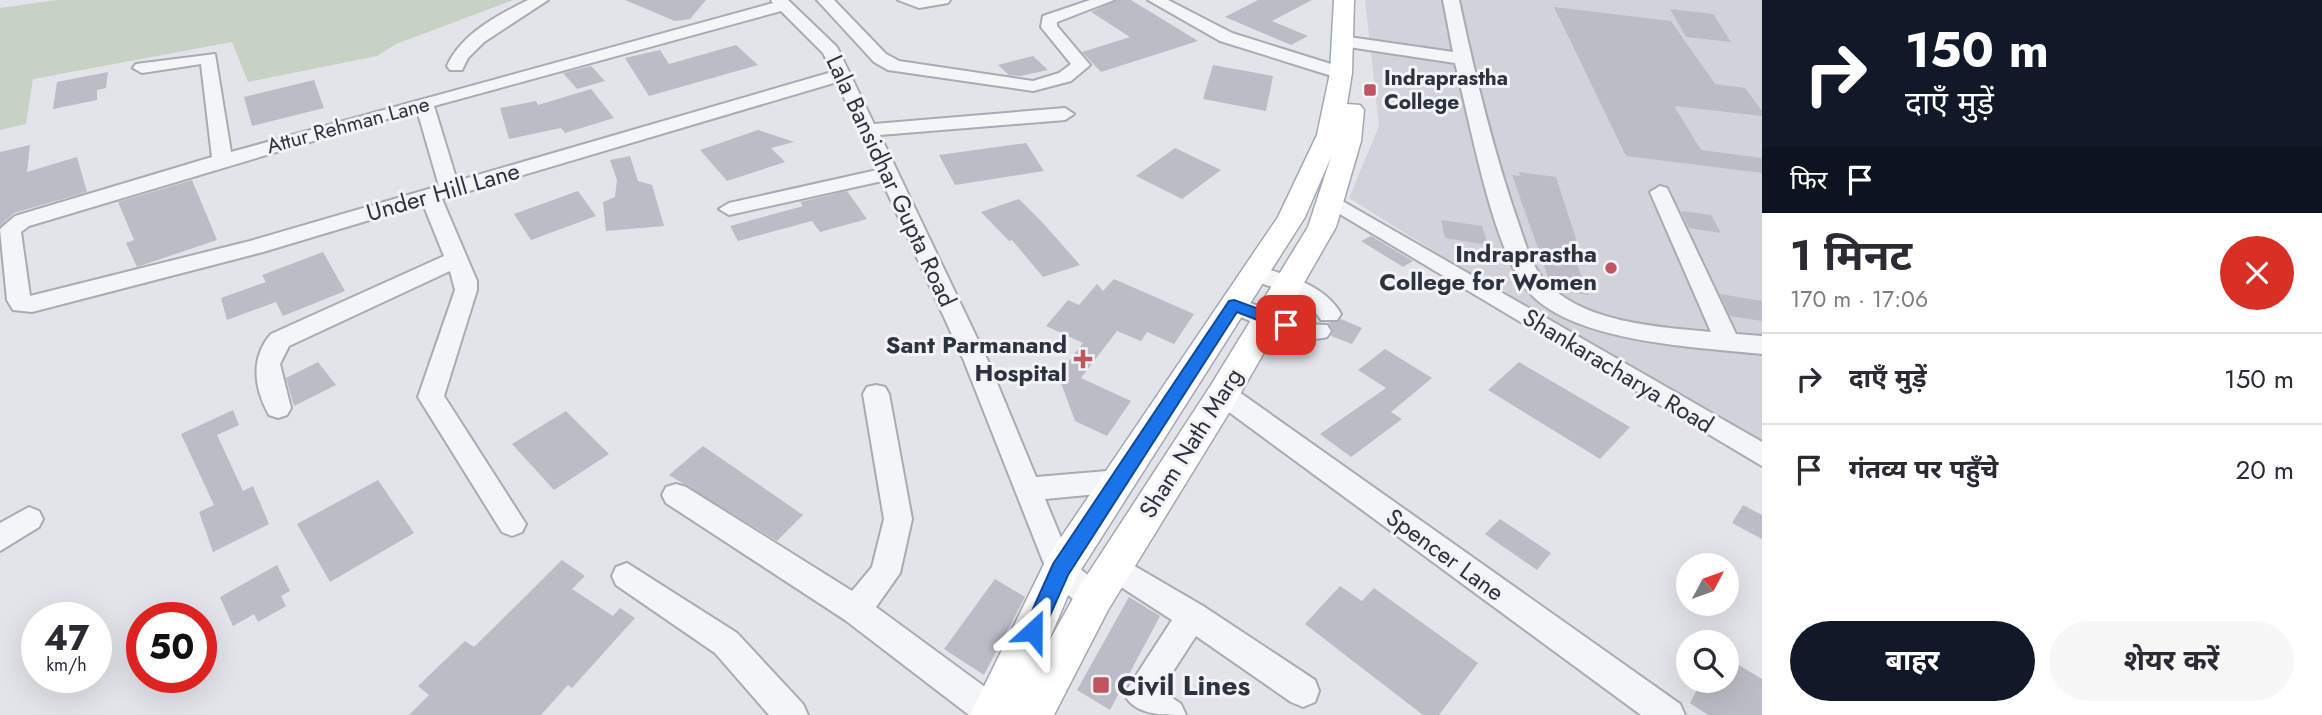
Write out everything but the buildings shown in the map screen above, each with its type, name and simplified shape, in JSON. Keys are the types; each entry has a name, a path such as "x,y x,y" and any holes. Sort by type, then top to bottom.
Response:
{"main road":[{"name":"Sham Nath Marg","path":"1031,715 1094,598 1223,394 1322,227 1349,141 1350,42 1343,0"},
{"name":"Sham Nath Marg","path":"992,714 1060,570 1291,217 1329,135 1358,0"}],"street":[{"path":"456,66 462,53 510,15 540,0"},
{"path":"825,0 880,58 894,66 1033,86 1065,77 1081,65 1049,27 1049,19 1106,0"},
{"path":"906,0 919,3 942,0"},
{"path":"1156,0 1226,37 1341,73"},
{"path":"1451,0 1463,59 1515,248 1535,285 1556,301 1587,317 1622,327 1762,345"},
{"name":"Lala Bansidhar Gupta Road","path":"781,2 831,51 976,361 1060,570 1094,598"},
{"name":"Attur Rehman Lane","path":"42,301 26,305 19,300 11,226 222,160 425,105 781,2"},
{"path":"1350,42 1463,59"},
{"path":"142,68 209,58 222,160"},
{"name":"Under Hill Lane","path":"42,301 243,250 842,75"},
{"path":"425,105 440,193 466,290 431,390 431,397 512,524"},
{"path":"868,130 1065,114"},
{"path":"729,209 888,174"},
{"path":"1660,192 1727,341"},
{"name":"Shankaracharya Road","path":"1331,200 1762,455"},
{"path":"278,408 266,362 270,351 280,340 457,259"},
{"path":"1234,305 1309,333 1324,323 1328,308 1317,299 1255,273"},
{"path":"856,610 885,573 898,519 876,394"},
{"name":"Spencer Lane","path":"1223,394 1668,715"},
{"path":"1027,489 1119,481"},
{"path":"676,495 856,610 992,714"},
{"path":"0,539 29,519"},
{"path":"1114,567 1304,691"},
{"path":"627,576 726,643 791,715"},
{"path":"1169,715 1140,694 1192,617"}],"shaded area":[{"path":"57,0 513,0 396,44 377,56 248,82 232,42 33,79 26,124 0,130 0,8"},
{"name":"Indraprastha College for Women","path":"1365,0 1762,0 1762,448 1573,338 1349,198 1379,126"}],"place":[{"name":"Indraprastha College","path":"1370,90"},
{"name":"Indraprastha College for Women","path":"1611,268"},
{"name":"Sant Parmanand Hospital","path":"1083,359"},
{"name":"Civil Lines","path":"1101,685"}],"route":[{"path":"1033,631 1060,570 1234,305 1286,325"}]}
